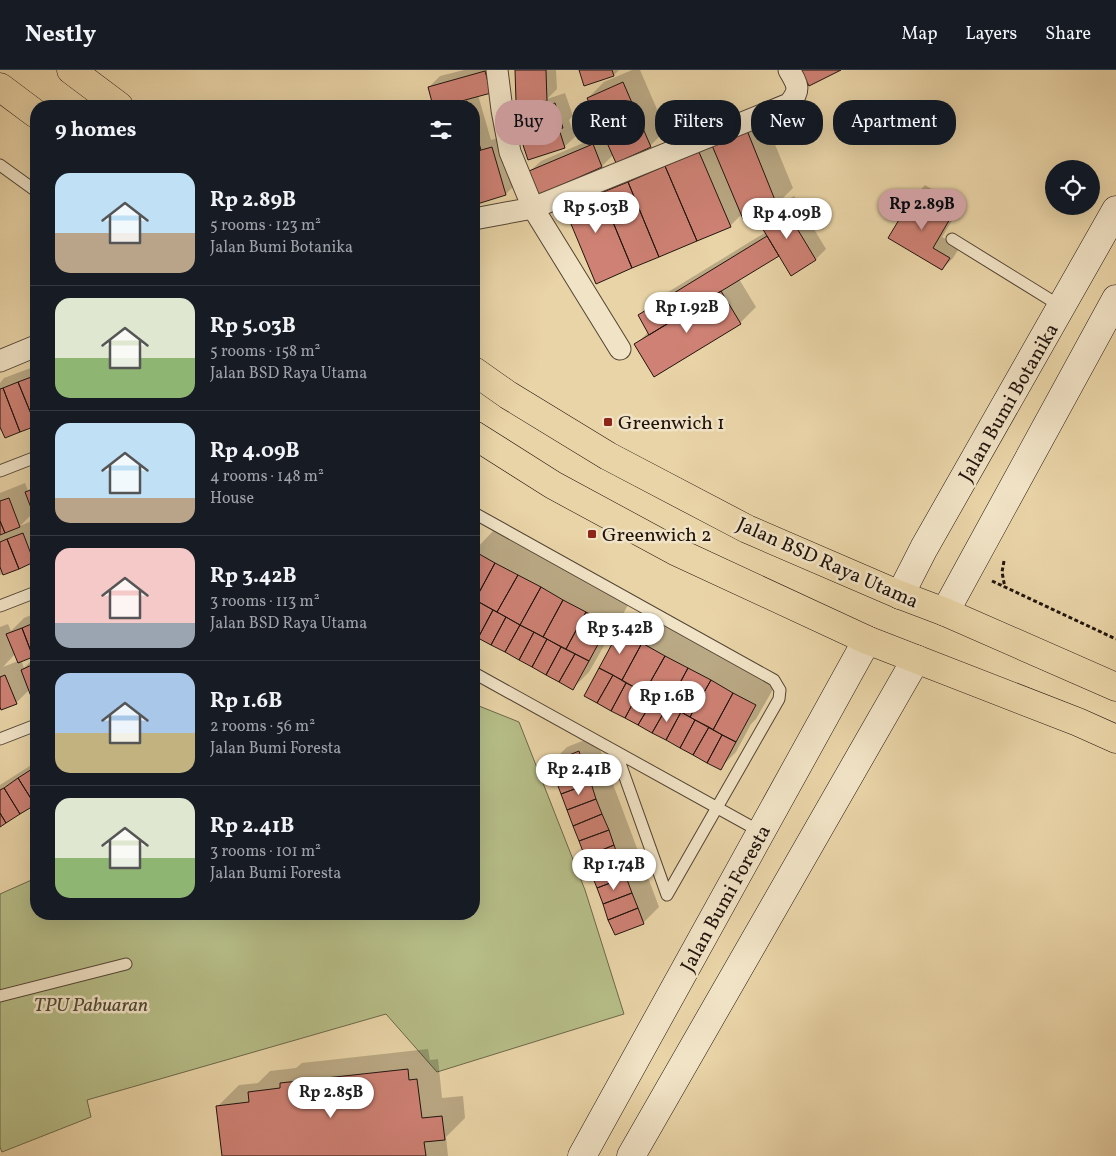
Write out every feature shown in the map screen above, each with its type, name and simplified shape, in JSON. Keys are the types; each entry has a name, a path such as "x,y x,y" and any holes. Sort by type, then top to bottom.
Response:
{"main road":[{"path":"71,70 111,100"},
{"path":"0,87 30,110"},
{"name":"Jalan Bumi Botanika","path":"900,595 924,548 1116,210"},
{"path":"945,612 1116,299"},
{"name":"Jalan BSD Raya Utama","path":"480,375 508,395 608,456 747,528 1116,687"},
{"path":"480,439 553,485 675,551 868,640 1078,722 1116,739"},
{"name":"Jalan Bumi Foresta","path":"582,1156 868,640"},
{"path":"631,1156 916,659"}],"street":[{"path":"497,70 510,152 533,208 620,349"},
{"path":"480,218 533,208 790,104 796,96 797,84 789,70"},
{"path":"0,361 30,348"}],"lane":[{"path":"0,164 30,187"},
{"path":"952,240 1062,307"},
{"path":"0,471 30,459"},
{"path":"480,516 774,680 780,690 779,699 667,895 616,752"},
{"path":"0,606 30,594"},
{"path":"480,676 761,832"},
{"path":"0,740 30,728"},
{"path":"0,996 126,964"}],"path":[{"path":"968,569 1116,639"}],"green space":[{"name":"TPU Pabuaran","path":"480,706 519,722 585,890 624,1014 437,1072 386,1014 87,1100 91,1117 2,1152 0,1147 0,894 30,881 30,920 480,920"}],"building":[{"path":"515,70 546,70 547,100 516,100"},
{"path":"579,70 612,70 614,76 584,86"},
{"path":"801,70 841,70 809,86"},
{"path":"485,71 491,93 465,100 431,100 428,87"},
{"path":"623,82 631,100 588,100 587,98"},
{"path":"746,128 751,145 753,145 777,205 743,219 712,145 741,145 741,130"},
{"path":"645,133 651,147 616,163 608,145 645,145"},
{"path":"562,138 565,148 528,160 523,145 562,145"},
{"path":"591,145 593,145 602,167 539,195 529,171"},
{"path":"492,147 506,195 480,203 480,150"},
{"path":"699,152 731,227 697,241 665,166"},
{"path":"665,166 697,241 659,257 628,182"},
{"path":"628,182 659,257 632,268 601,193"},
{"path":"597,184 632,268 596,284 561,200"},
{"path":"914,195 951,217 933,248 950,258 942,270 888,238"},
{"path":"783,205 816,260 791,276 758,221"},
{"path":"767,236 779,256 649,335 638,315"},
{"path":"721,291 741,324 654,377 634,344"},
{"path":"30,378 30,411 18,382"},
{"path":"18,382 30,411 30,428 20,432 3,388"},
{"path":"3,388 20,432 5,438 0,427 0,389"},
{"path":"30,490 30,505 25,492"},
{"path":"9,498 20,527 5,533 0,521 0,501"},
{"path":"0,521 5,533 0,535"},
{"path":"23,533 30,551 30,564 19,569 7,539"},
{"path":"7,539 19,569 3,575 0,567 0,542"},
{"path":"480,554 495,563 480,591"},
{"path":"495,563 518,575 497,612 480,603 480,591"},
{"path":"518,575 541,587 520,625 497,612"},
{"path":"541,587 563,600 543,637 520,625"},
{"path":"563,600 586,612 566,649 543,637"},
{"path":"480,603 493,610 480,634"},
{"path":"493,610 506,617 491,645 480,639 480,634"},
{"path":"586,612 609,624 589,661 566,649"},
{"path":"506,617 520,625 505,652 491,645"},
{"path":"30,625 30,649 22,628"},
{"path":"520,625 534,632 519,660 505,652"},
{"path":"22,628 30,649 30,658 18,663 6,634"},
{"path":"619,631 642,643 622,680 599,668"},
{"path":"534,632 547,639 532,667 519,660"},
{"path":"547,639 561,647 546,675 532,667"},
{"path":"642,643 665,656 644,693 622,680"},
{"path":"561,647 575,654 559,682 546,675"},
{"path":"575,654 589,661 573,690 559,682"},
{"path":"665,656 688,668 668,705 644,693"},
{"path":"30,666 30,694 21,670"},
{"path":"599,668 613,675 597,703 584,696"},
{"path":"688,668 711,680 690,717 668,705"},
{"path":"5,675 17,704 1,710 0,677"},
{"path":"613,675 626,683 611,711 597,703"},
{"path":"711,680 733,693 713,730 690,717"},
{"path":"626,683 640,690 625,718 611,711"},
{"path":"640,690 654,698 638,725 625,718"},
{"path":"733,693 756,705 736,742 713,730"},
{"path":"654,698 668,705 652,733 638,725"},
{"path":"668,705 681,712 666,740 652,733"},
{"path":"681,712 695,720 680,748 666,740"},
{"path":"695,720 709,727 693,755 680,748"},
{"path":"709,727 722,735 707,763 693,755"},
{"path":"722,735 736,742 721,770 707,763"},
{"path":"579,751 584,767 555,778 549,763"},
{"path":"584,767 591,783 561,794 555,778"},
{"path":"30,770 30,797 18,778"},
{"path":"18,778 30,797 30,808 20,814 4,788"},
{"path":"591,783 596,799 567,810 561,794"},
{"path":"4,788 20,814 6,823 0,813 0,790"},
{"path":"596,799 602,814 573,826 567,810"},
{"path":"0,813 6,823 0,827"},
{"path":"602,814 609,830 579,841 573,826"},
{"path":"609,830 614,845 585,857 579,841"},
{"path":"614,845 620,861 591,873 585,857"},
{"path":"620,861 626,877 597,888 591,873"},
{"path":"626,877 632,893 603,904 597,888"},
{"path":"632,893 638,908 608,920 603,904"},
{"path":"638,908 644,924 615,935 608,920"},
{"path":"408,1069 409,1080 417,1079 422,1118 442,1116 445,1140 424,1142 426,1156 222,1156 216,1106 249,1102 248,1092 280,1088 280,1083"}],"place":[{"name":"Greenwich 1","path":"608,422"},
{"name":"Greenwich 2","path":"592,534"}]}
